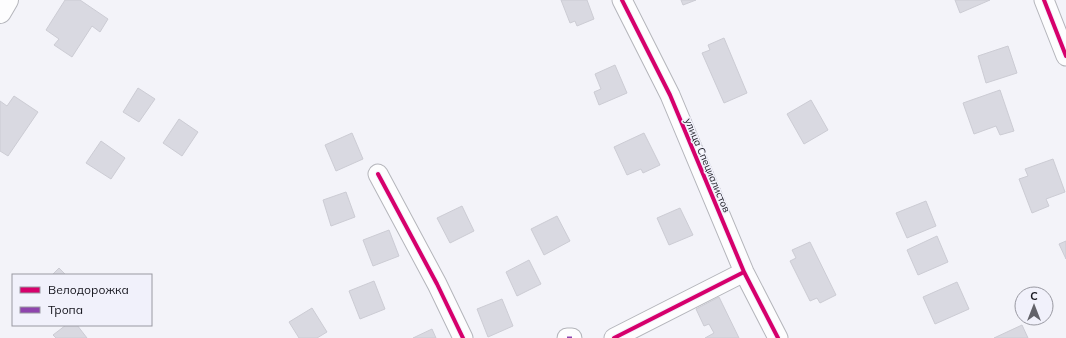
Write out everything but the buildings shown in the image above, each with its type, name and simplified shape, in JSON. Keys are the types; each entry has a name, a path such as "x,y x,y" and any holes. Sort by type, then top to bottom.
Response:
{"street":[{"path":"0,12 7,0"},
{"name":"улица Специалистов","path":"622,0 670,95 744,272 778,338"},
{"path":"1044,0 1066,56"},
{"path":"378,174 438,284 463,338"},
{"path":"614,338 744,272"},
{"path":"567,338 572,338"}],"marked path":[{"path":"567,338 572,338"}],"cycle path":[{"path":"622,0 670,95 744,272 778,338"},
{"path":"1044,0 1066,56"},
{"path":"378,174 437,284 463,338"},
{"path":"614,338 744,272"}]}
